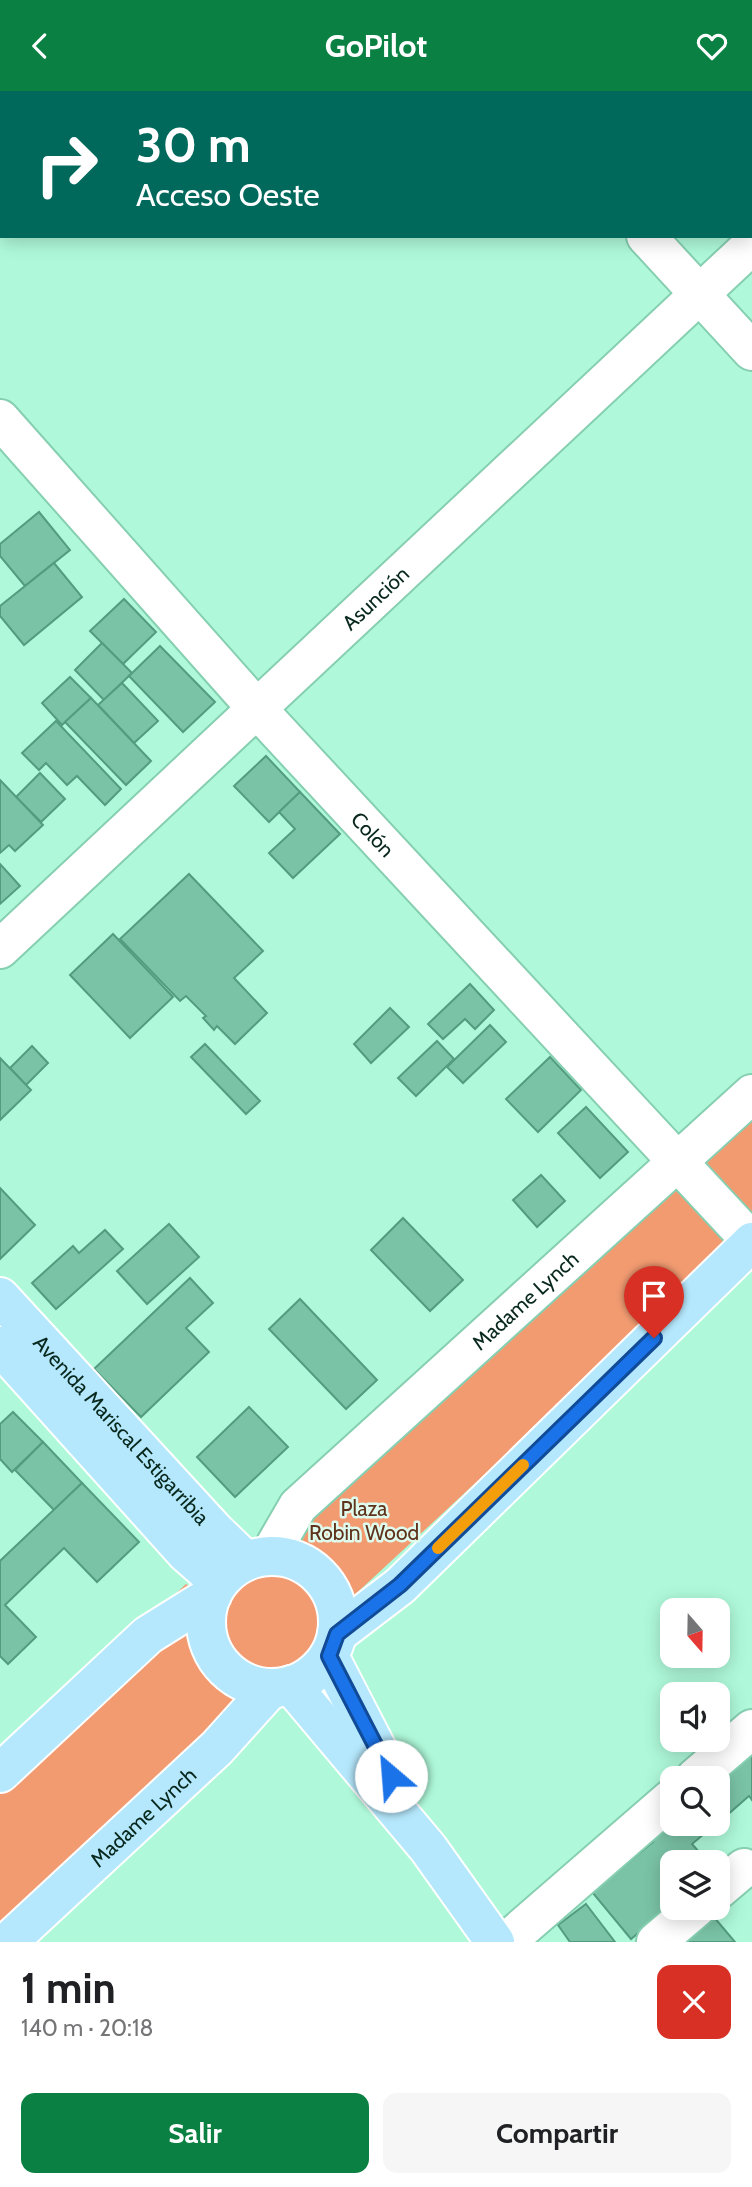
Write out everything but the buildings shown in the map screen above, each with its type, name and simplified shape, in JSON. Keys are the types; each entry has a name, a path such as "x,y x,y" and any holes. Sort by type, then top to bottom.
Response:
{"main road":[{"path":"247,1570 206,1625 216,1658 232,1675 244,1682 281,1687 306,1678 319,1669 333,1645 400,1585 752,1242"},
{"name":"Avenida Mariscal Estigarribia","path":"0,1297 215,1531 247,1570"},
{"name":"Avenida Mariscal Estigarribia","path":"0,1346 186,1553 247,1570"},
{"path":"0,1773 148,1636 247,1570 315,1571 332,1594 338,1620 333,1645 428,1848"},
{"path":"332,1594 400,1585"},
{"path":"281,1687 428,1848 495,1942"},
{"name":"Madame Lynch","path":"8,1942 281,1687"}],"street":[{"path":"648,238 752,351"},
{"name":"Asunción","path":"0,949 752,245"},
{"name":"Colón","path":"0,419 258,709 752,1242"},
{"name":"Madame Lynch","path":"247,1570 298,1506 752,1094"},
{"path":"709,1766 752,1729"},
{"path":"506,1942 660,1808"},
{"path":"656,1942 682,1920"}],"green space":[{"name":"Plaza Robin Wood","path":"752,1112 752,1227 348,1601 335,1575 318,1557 295,1547 266,1543"},
{"path":"270,1571 289,1574 306,1585 317,1602 320,1621 317,1640 306,1657 289,1668 270,1671 251,1668 234,1657 223,1640 220,1621 223,1602 234,1585 251,1574"},
{"path":"186,1584 200,1595 193,1621 209,1664 247,1692 0,1930 0,1762"}],"slow traffic":[{"path":"438,1548 523,1465"}],"route":[{"path":"391,1776 329,1656 337,1634 400,1585 654,1338"}]}
